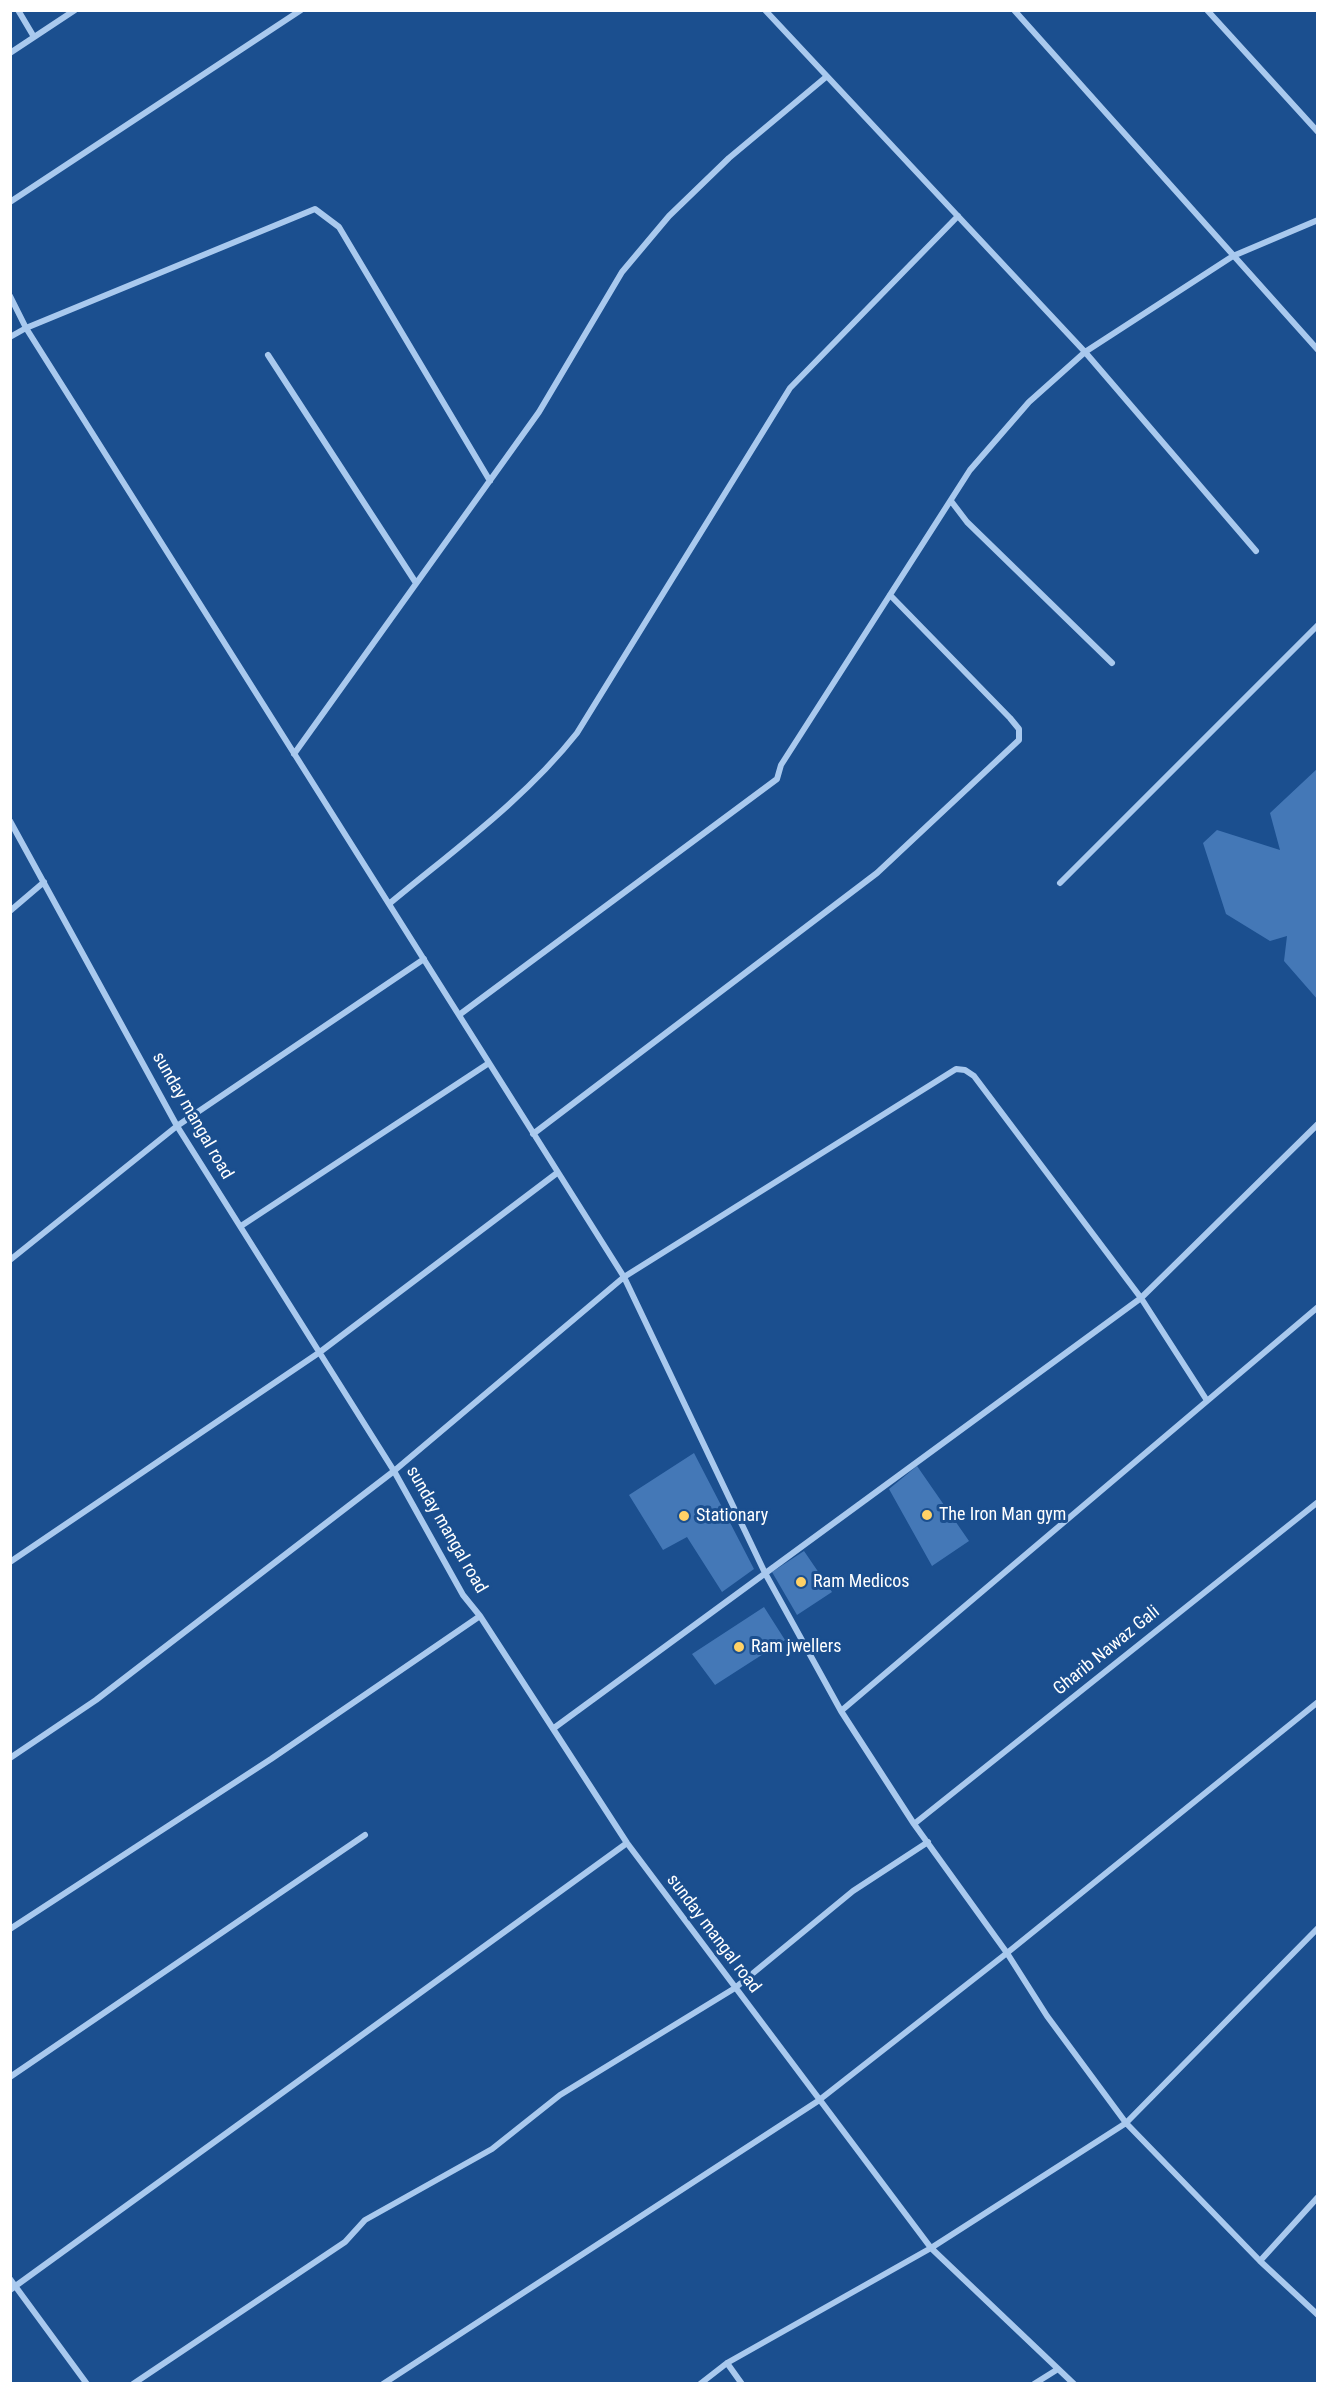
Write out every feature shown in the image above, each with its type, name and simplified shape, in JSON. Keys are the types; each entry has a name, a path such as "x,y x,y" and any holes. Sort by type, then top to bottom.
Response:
{"street":[{"path":"18,10 34,37"},
{"path":"10,53 75,10"},
{"path":"10,202 302,10"},
{"path":"765,10 1085,352 1256,551"},
{"path":"1014,10 1317,350"},
{"path":"1208,11 1317,132"},
{"path":"294,754 539,412 622,272 669,216 729,158 826,77"},
{"path":"10,337 26,328 315,209 339,227 490,481"},
{"path":"389,904 519,795 558,758 577,733 790,388 957,216"},
{"path":"459,1015 777,779 780,765 970,470 1029,402 1085,352 1233,256 1317,220"},
{"path":"10,296 26,328 624,1277 765,1573 841,1711 914,1824 1007,1953 1047,2016 1126,2123 1260,2261 1317,2315"},
{"path":"268,356 416,583"},
{"path":"951,501 967,522 1112,663"},
{"path":"533,1134 877,873 1019,740 1019,729 1010,718 890,595"},
{"path":"1060,883 1317,625"},
{"name":"sunday mangal road","path":"10,821 177,1126 394,1471 462,1595 480,1616 627,1843 818,2101 931,2248 1074,2384"},
{"path":"10,910 44,882"},
{"path":"10,1260 177,1126 424,959"},
{"path":"241,1226 489,1063"},
{"path":"10,1758 96,1700 394,1471 624,1277 956,1069 962,1069 974,1076 1141,1298 1206,1399"},
{"path":"554,1728 1141,1298 1317,1124"},
{"path":"10,1562 320,1352 558,1173"},
{"path":"841,1711 1317,1307"},
{"name":"Gharib Nawaz Gali","path":"914,1824 1317,1502"},
{"path":"10,1929 272,1759 480,1616"},
{"path":"383,2384 818,2101 1007,1953 1317,1702"},
{"path":"10,2077 365,1835"},
{"path":"133,2384 345,2242 365,2220 492,2149 561,2095 735,1988 853,1891 928,1842"},
{"path":"87,2384 12,2285 627,1843"},
{"path":"700,2384 727,2363 931,2248 1126,2123 1317,1928"},
{"path":"1260,2261 1317,2197"},
{"path":"727,2363 742,2384"},
{"path":"1034,2384 1058,2368"}],"building":[{"path":"1318,768 1318,1000 1284,961 1287,936 1270,941 1226,914 1203,843 1217,830 1280,850 1270,813"},
{"name":"Stationary","path":"694,1453 754,1569 722,1592 687,1537 663,1550 629,1495"},
{"name":"The Iron Man gym","path":"917,1466 969,1541 932,1566 889,1489"},
{"name":"Ram Medicos","path":"804,1551 832,1592 797,1615 772,1572"},
{"name":"Ram jwellers","path":"764,1607 785,1640 715,1685 692,1654"}],"place":[{"name":"The Iron Man gym","path":"927,1515"},
{"name":"Stationary","path":"684,1516"},
{"name":"Ram Medicos","path":"801,1582"},
{"name":"Ram jwellers","path":"739,1647"}]}
